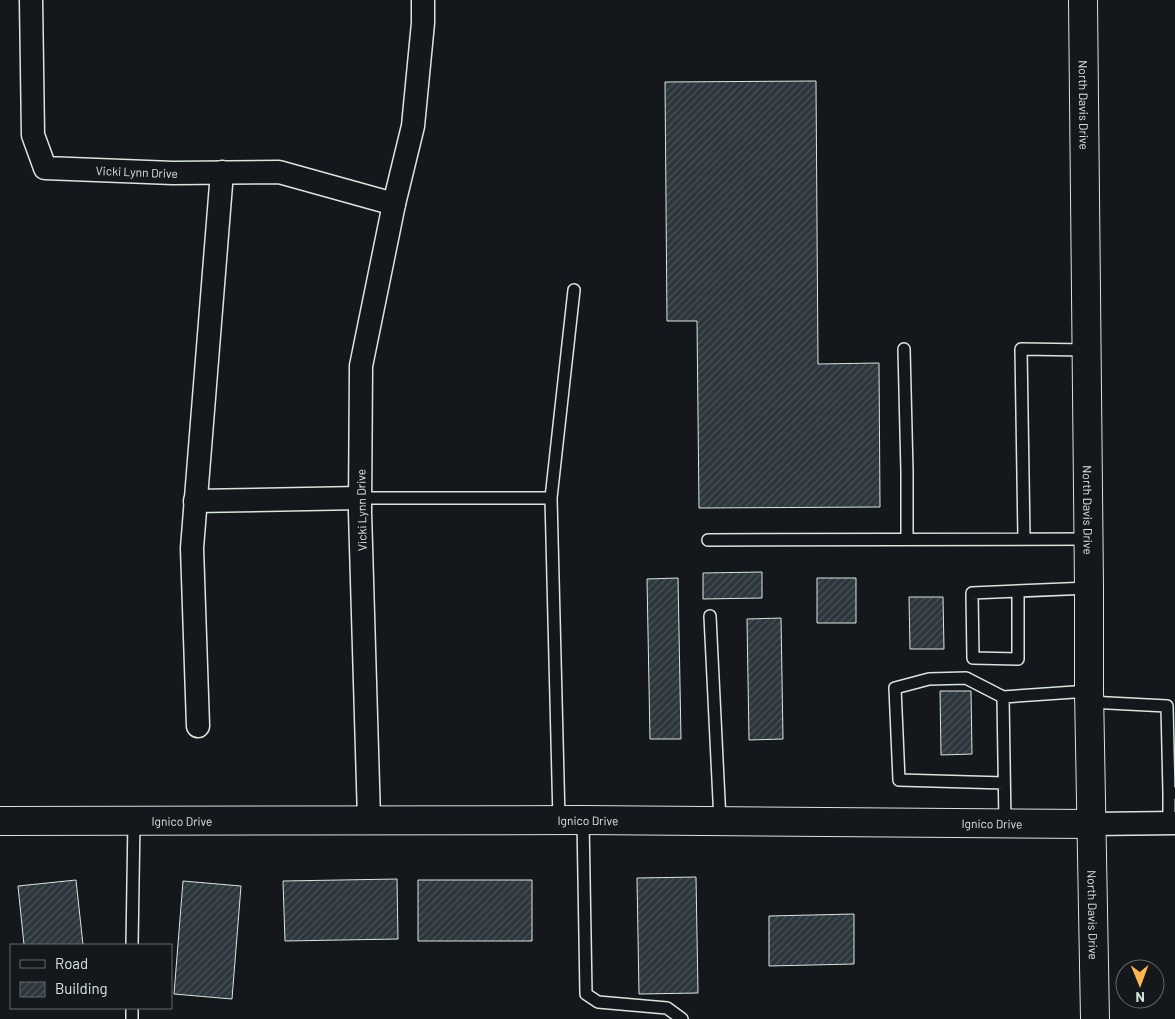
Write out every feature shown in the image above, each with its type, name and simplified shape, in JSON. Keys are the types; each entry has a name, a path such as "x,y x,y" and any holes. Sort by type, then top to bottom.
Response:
{"street":[{"name":"Vicki Lynn Drive","path":"32,0 33,135 45,168 173,173 279,172 394,204"},
{"name":"Vicki Lynn Drive","path":"370,819 360,498 361,366 394,204 413,126 423,23 423,0"},
{"name":"North Davis Drive","path":"1082,0 1090,588 1089,696 1095,1019"},
{"path":"198,726 192,548 222,172"},
{"path":"195,500 360,498"},
{"name":"Ignico Drive","path":"0,821 370,819 1172,823"}],"lane":[{"path":"574,290 551,498 571,820 586,994 598,1002 667,1008 682,1019"},
{"path":"904,349 908,472 907,539"},
{"path":"1024,539 1021,350 1087,350"},
{"path":"360,498 551,498"},
{"path":"708,540 1089,539"},
{"path":"1018,591 1018,659 973,658 972,593 1018,591 1090,588"},
{"path":"710,616 720,821"},
{"path":"1004,783 899,780 895,688 929,679 966,678 1003,697 1089,696 1171,707 1172,823"},
{"path":"1003,697 1005,823"},
{"path":"132,944 134,820"}],"building":[{"path":"816,81 818,364 879,363 880,507 699,508 697,321 667,321 665,82"},
{"path":"762,572 762,598 703,599 703,573"},
{"path":"678,578 681,739 650,739 647,579"},
{"path":"817,578 856,578 856,623 817,623"},
{"path":"909,597 943,597 944,649 910,649"},
{"path":"781,618 783,739 749,740 747,619"},
{"path":"940,691 971,691 972,754 941,755"},
{"path":"696,877 698,993 639,994 637,878"},
{"path":"397,879 398,939 285,941 283,881"},
{"path":"76,880 83,944 24,944 18,886"},
{"path":"418,880 532,880 532,941 418,941"},
{"path":"183,881 241,886 232,999 174,994"},
{"path":"854,914 854,964 769,966 769,916"}]}
